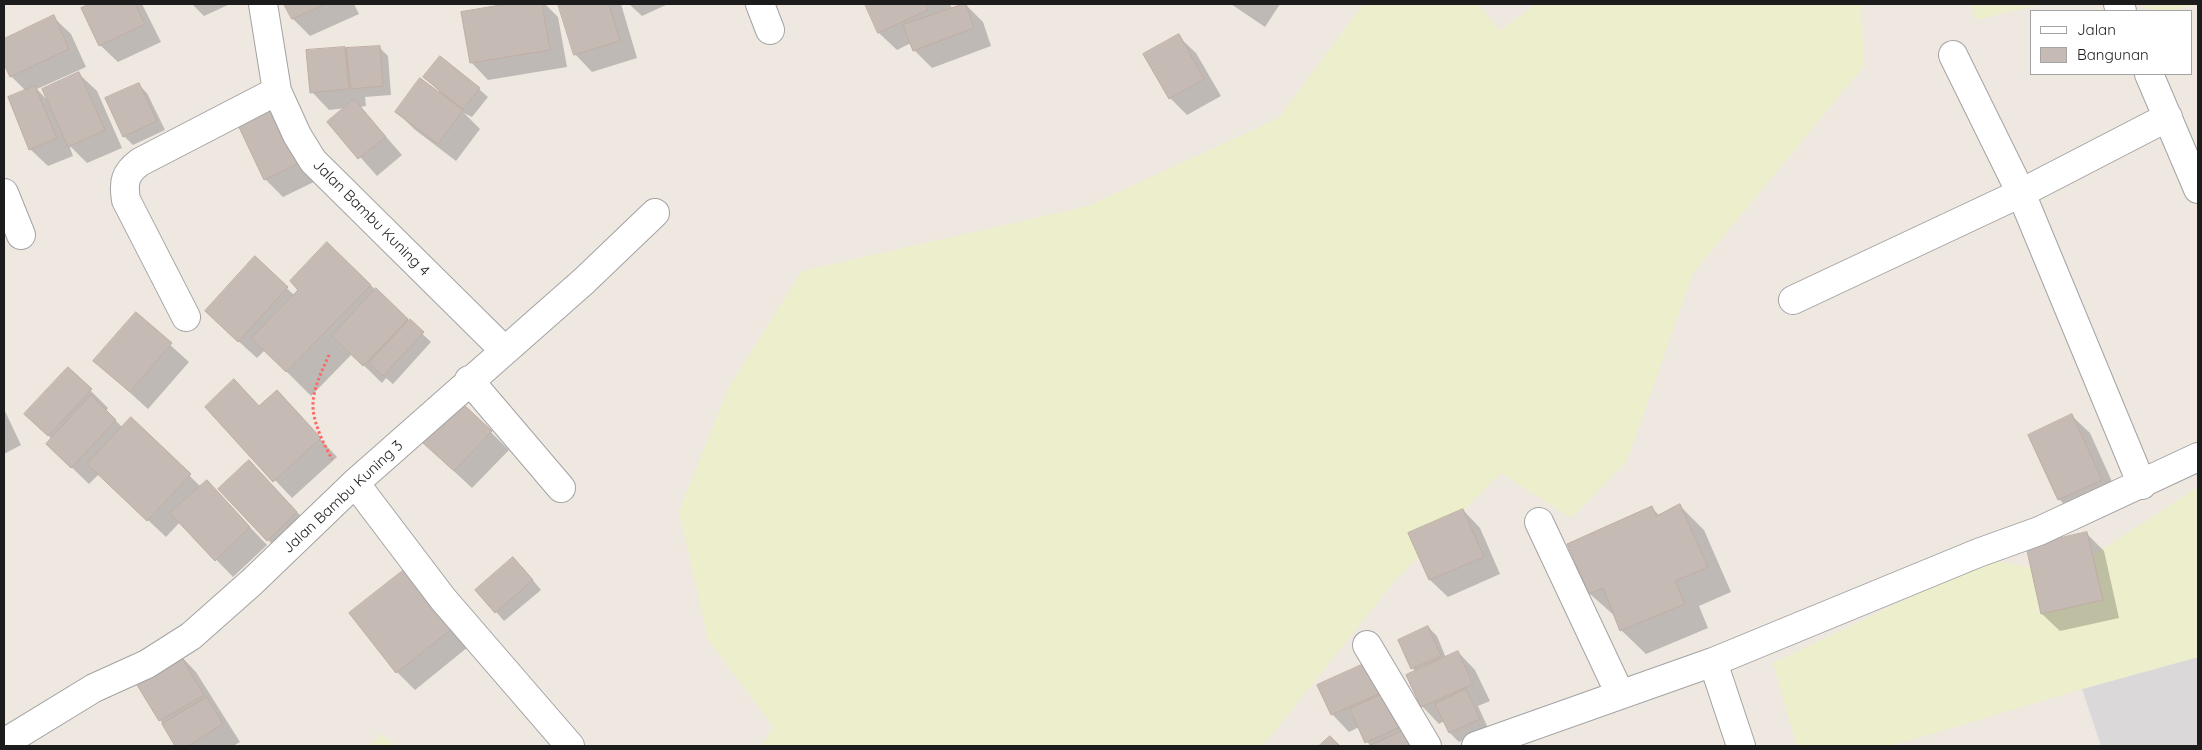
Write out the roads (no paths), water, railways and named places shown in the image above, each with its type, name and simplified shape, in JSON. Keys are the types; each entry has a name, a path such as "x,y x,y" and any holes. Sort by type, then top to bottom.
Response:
{"street":[{"name":"Jalan Bambu Kuning 4","path":"263,4 277,91 297,135 313,161 504,350"},
{"path":"760,4 770,30"},
{"path":"1952,54 2021,193 2142,485"},
{"path":"2149,75 2198,190"},
{"path":"186,317 126,200 123,185 129,171 140,162 277,91"},
{"path":"1793,300 2021,193 2168,117"},
{"path":"4,193 21,235"},
{"name":"Jalan Bambu Kuning 3","path":"6,739 94,688 147,664 191,636 252,582 355,483 584,281 655,212"},
{"path":"470,380 561,488"},
{"path":"1476,746 1713,662 2038,531 2142,485 2198,457"},
{"path":"355,483 443,598 570,746"},
{"path":"1539,522 1620,694"},
{"path":"1367,645 1427,746"},
{"path":"1713,662 1741,746"}]}
